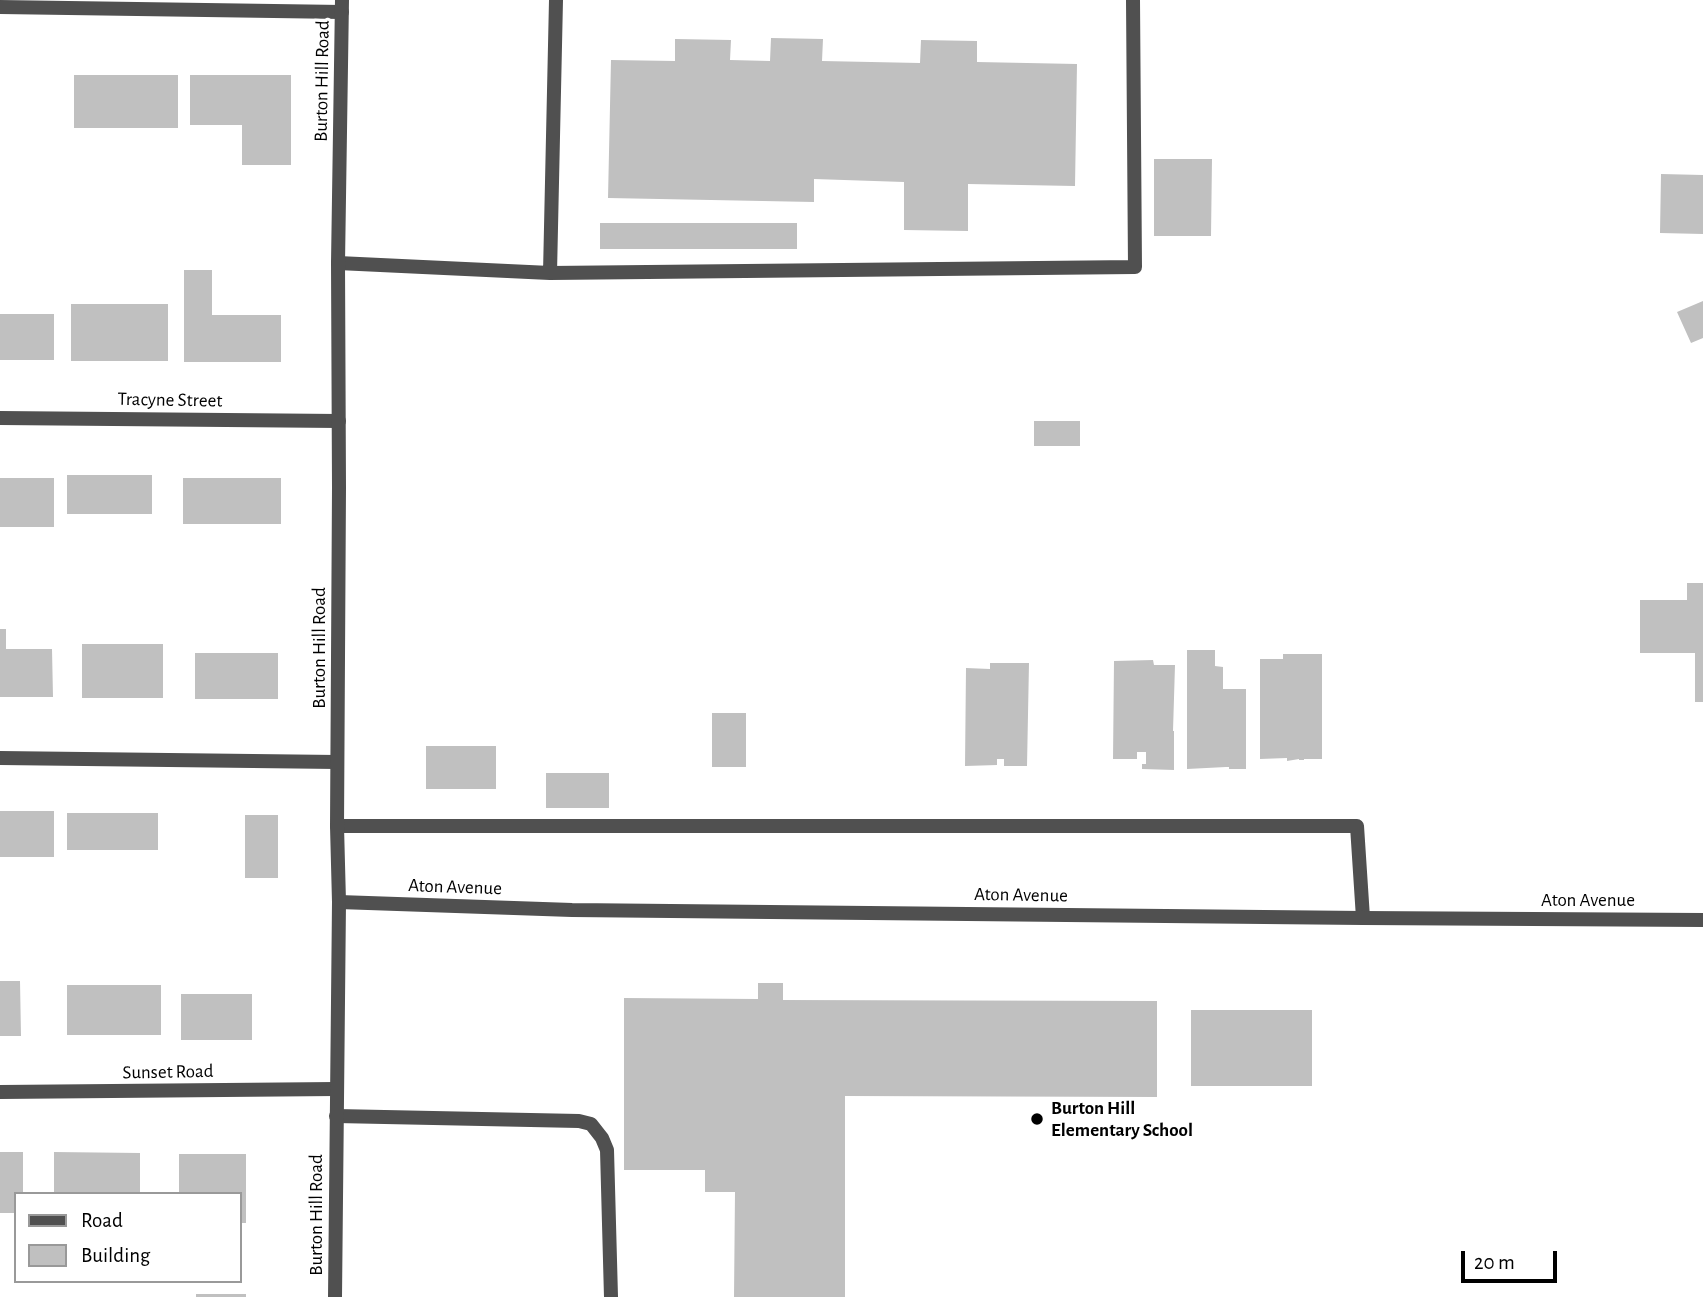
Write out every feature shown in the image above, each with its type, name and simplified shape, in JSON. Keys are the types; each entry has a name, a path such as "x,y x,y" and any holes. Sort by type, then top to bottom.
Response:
{"street":[{"path":"550,273 556,0"},
{"path":"338,263 550,273 1135,268 1133,0"},
{"path":"0,7 342,6"},
{"name":"Burton Hill Road","path":"335,1297 339,902 338,263 342,6"},
{"name":"Tracyne Street","path":"0,418 339,421"},
{"path":"0,758 338,762"},
{"path":"337,826 1357,826 1363,918"},
{"name":"Aton Avenue","path":"339,902 572,910 1703,920"},
{"name":"Sunset Road","path":"0,1092 336,1089"},
{"path":"336,1116 579,1121 591,1124 603,1138 607,1150 611,1297"}],"building":[{"path":"771,38 823,39 822,61 920,63 921,40 977,41 977,62 1077,64 1075,186 968,184 968,231 904,230 904,182 814,179 814,202 608,198 611,60 675,61 675,39 731,40 730,60 770,61"},
{"path":"74,75 178,75 178,128 74,128"},
{"path":"190,75 291,75 291,165 242,165 242,125 190,125"},
{"path":"1154,159 1212,159 1211,236 1154,236"},
{"path":"1661,174 1703,175 1703,234 1660,233"},
{"path":"600,223 797,223 797,249 600,249"},
{"path":"184,270 212,270 212,315 281,315 281,362 184,362"},
{"path":"1703,301 1703,338 1691,343 1677,312"},
{"path":"71,304 168,304 168,361 71,361"},
{"path":"0,314 54,314 54,360 0,360"},
{"path":"1034,421 1080,421 1080,446 1034,446"},
{"path":"67,475 152,475 152,514 67,514"},
{"path":"0,478 54,478 54,527 0,527"},
{"path":"183,478 281,478 281,524 183,524"},
{"path":"1687,583 1703,583 1703,702 1695,702 1695,653 1640,653 1640,600 1687,600"},
{"path":"0,629 6,629 6,649 52,649 53,697 0,697"},
{"path":"82,644 163,644 163,698 82,698"},
{"path":"1187,650 1215,650 1215,666 1223,667 1223,689 1246,689 1246,769 1187,769"},
{"path":"195,653 278,653 278,699 195,699"},
{"path":"1283,654 1322,654 1322,759 1260,759 1260,659 1283,659"},
{"path":"1153,660 1154,665 1175,665 1174,770 1142,769 1142,764 1146,764 1146,752 1137,752 1137,759 1113,759 1114,661"},
{"path":"990,663 1029,663 1027,766 1004,766 1004,759 997,759 997,765 965,766 966,668 990,669"},
{"path":"712,713 746,713 746,767 712,767"},
{"path":"426,746 496,746 496,789 426,789"},
{"path":"546,773 609,773 609,808 546,808"},
{"path":"0,811 54,811 54,857 0,857"},
{"path":"67,813 158,813 158,850 67,850"},
{"path":"245,815 278,815 278,878 245,878"},
{"path":"0,981 20,981 21,1036 0,1036"},
{"path":"758,983 783,983 783,1000 1157,1001 1157,1097 845,1096 845,1297 734,1297 735,1192 705,1192 705,1170 624,1170 624,998 758,999"},
{"path":"67,985 161,985 161,1035 67,1035"},
{"path":"181,994 252,994 252,1040 181,1040"},
{"path":"1191,1010 1312,1010 1312,1086 1191,1086"},
{"path":"0,1152 23,1152 23,1192 14,1192 14,1213 0,1213"},
{"path":"54,1152 140,1153 140,1192 54,1192"},
{"path":"179,1154 246,1154 246,1223 242,1223 242,1192 179,1192"},
{"path":"196,1294 246,1294 246,1297 196,1297"}],"place":[{"name":"Burton Hill Elementary School","path":"1037,1119"}]}
